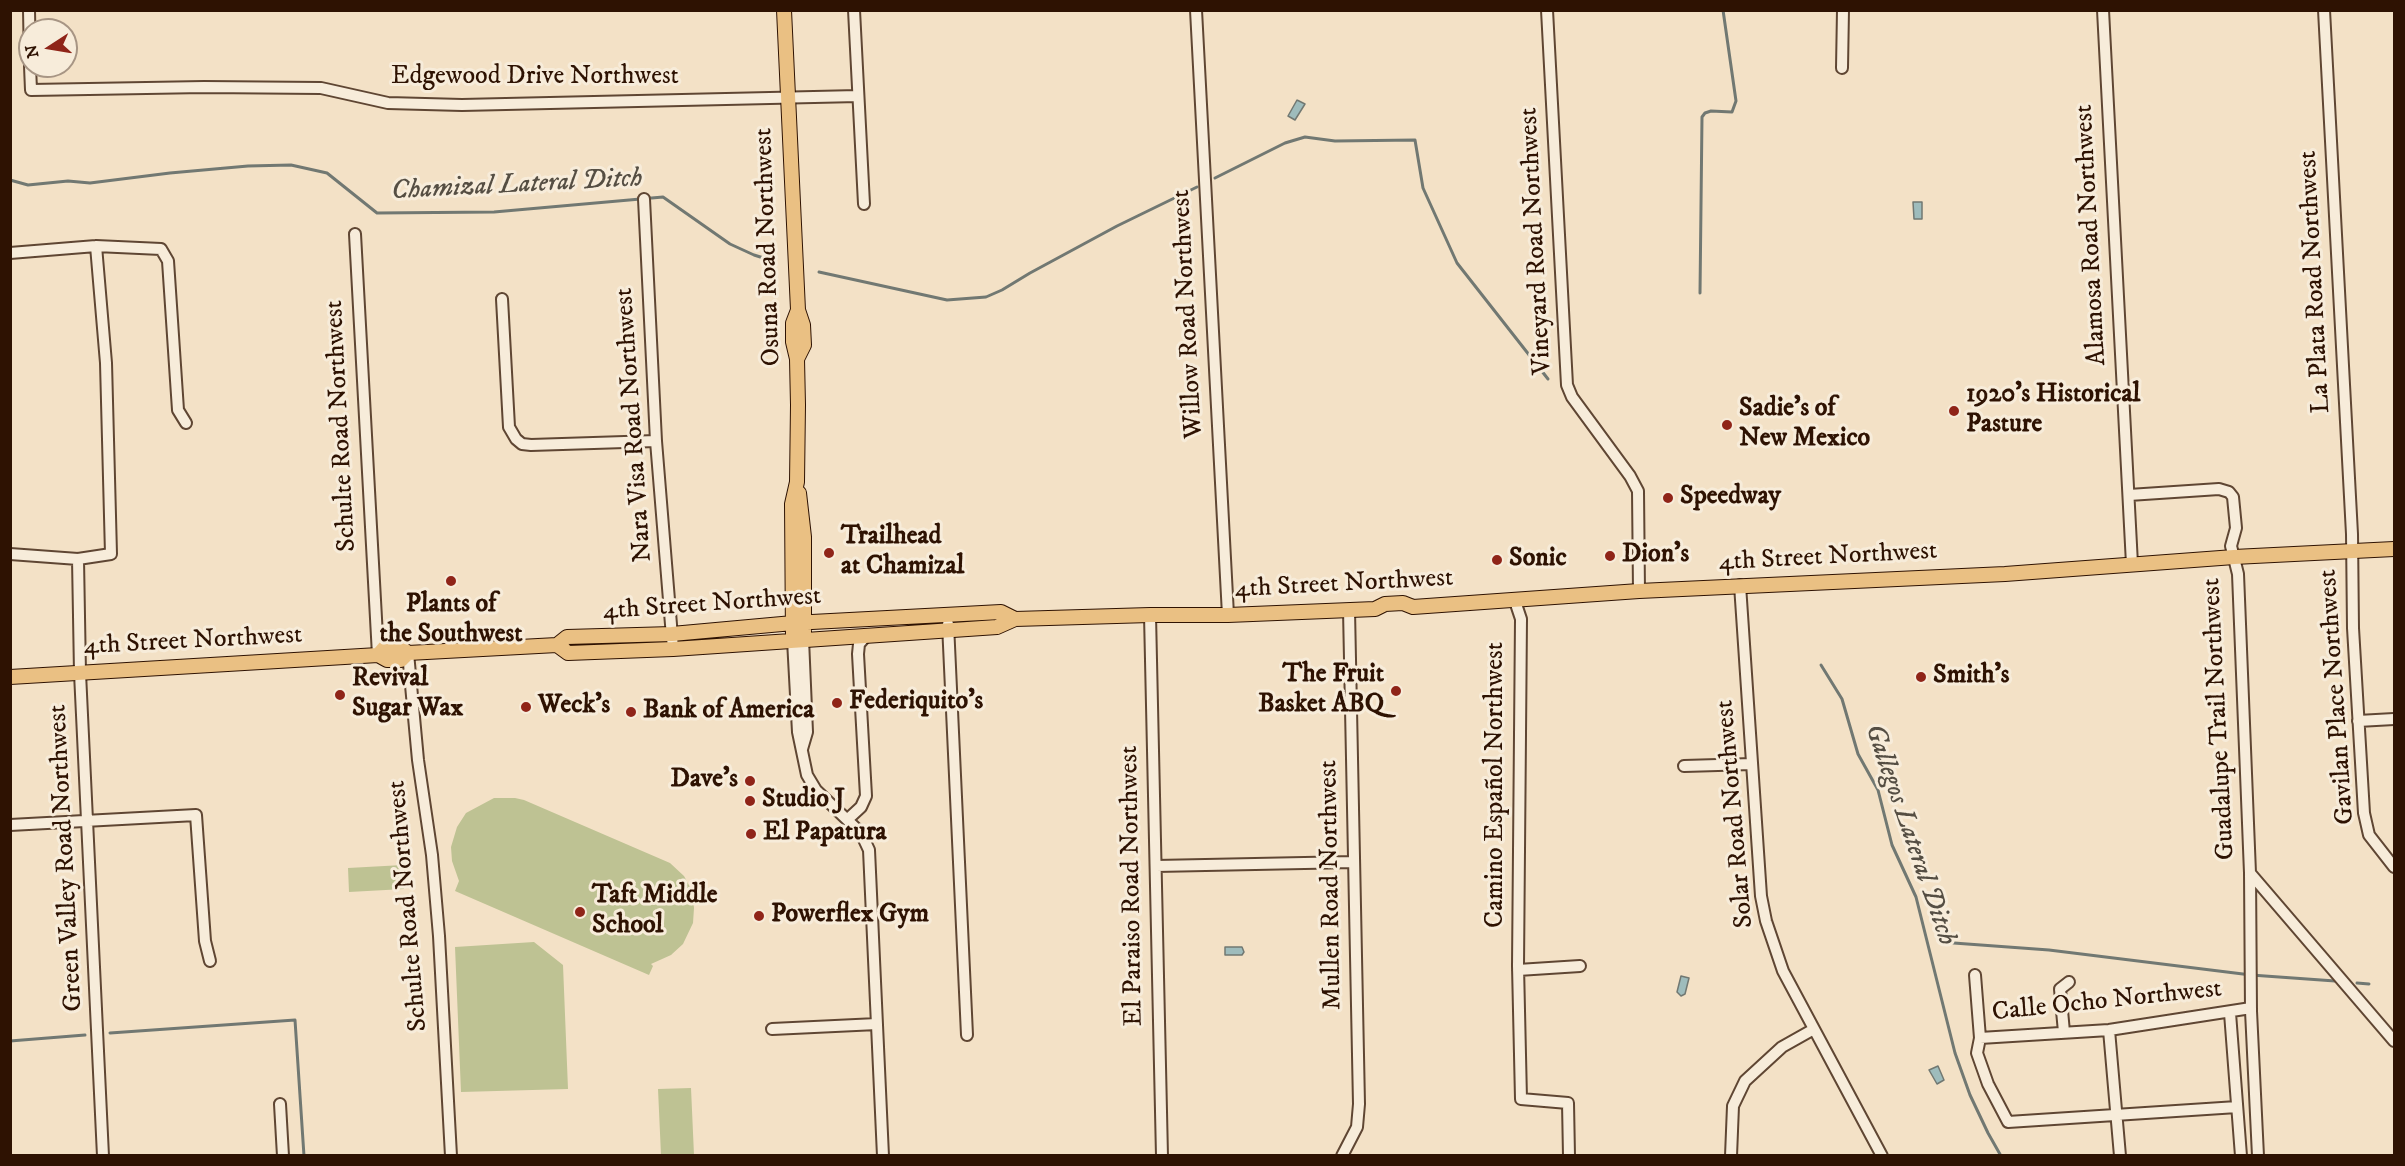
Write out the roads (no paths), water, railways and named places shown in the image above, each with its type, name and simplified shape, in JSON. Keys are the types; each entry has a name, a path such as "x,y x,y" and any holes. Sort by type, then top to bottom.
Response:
{"main road":[{"name":"Osuna Road Northwest","path":"784,10 798,310 803,325 804,345 797,359 797,482 804,537 799,631"},
{"name":"4th Street Northwest","path":"10,677 378,655 387,660 401,660 408,653 557,645 567,637 799,631 867,635 998,627 1015,619 1228,615 1375,609 1385,613 1413,608 1639,591 2005,574 2234,557 2394,549"},
{"name":"4th Street Northwest","path":"557,645 568,653 673,649 913,617 1001,612 1015,619"}],"street":[{"path":"854,10 864,204"},
{"name":"Willow Road Northwest","path":"1196,10 1228,615"},
{"name":"Vineyard Road Northwest","path":"1547,10 1567,385 1572,397 1630,476 1638,491 1639,591"},
{"path":"1842,68 1843,10"},
{"name":"Alamosa Road Northwest","path":"2103,10 2132,564"},
{"name":"La Plata Road Northwest","path":"2324,10 2352,534 2351,551"},
{"name":"Edgewood Drive Northwest","path":"31,78 31,90 204,87 321,88 388,103 462,105 858,96"},
{"name":"Nara Visa Road Northwest","path":"644,198 656,441 673,649"},
{"name":"Schulte Road Northwest","path":"355,234 378,655"},
{"path":"10,554 78,559 111,554 106,363 96,246"},
{"path":"10,253 96,246 161,249 168,261 178,410 186,423"},
{"path":"502,298 509,427 516,439 522,444 531,445 656,441"},
{"name":"Guadalupe Trail Northwest","path":"2129,495 2219,489 2229,492 2235,501 2236,533 2231,546 2238,574 2250,873 2394,1041"},
{"name":"Gavilan Place Northwest","path":"2351,551 2364,813 2369,836 2394,867"},
{"name":"Green Valley Road Northwest","path":"78,559 80,673 103,1155"},
{"name":"Solar Road Northwest","path":"1740,585 1761,896 1766,921 1783,971 1882,1155"},
{"name":"Camino Español Northwest","path":"1515,601 1521,619 1518,970 1521,1100 1568,1103 1569,1155"},
{"name":"Mullen Road Northwest","path":"1342,1155 1357,1127 1359,1104 1349,610"},
{"path":"948,615 967,1035"},
{"name":"El Paraiso Road Northwest","path":"1150,615 1162,1155"},
{"name":"Osuna Road Northwest","path":"799,631 798,732 805,766 811,783 865,838 869,850 883,1155"},
{"path":"848,819 861,807 866,789 858,664 859,644 867,635"},
{"name":"Schulte Road Northwest","path":"408,653 418,760 434,878 451,1155"},
{"path":"2358,721 2394,719"},
{"path":"1684,766 1752,764"},
{"path":"10,825 88,819 196,815 205,941 210,961"},
{"path":"1156,866 1354,862"},
{"path":"2250,873 2251,1008 2258,1155"},
{"path":"1518,970 1580,966"},
{"name":"Calle Ocho Northwest","path":"1975,975 1980,1038 2109,1030 2251,1008"},
{"path":"2064,1032 2060,989 2069,982"},
{"path":"2230,1012 2241,1155"},
{"path":"772,1029 877,1024"},
{"path":"1731,1155 1733,1106 1745,1081 1782,1047 1814,1029"},
{"path":"2109,1030 2120,1155"},
{"path":"1980,1038 1977,1053 1988,1084 2008,1122 2237,1107"},
{"path":"280,1104 283,1155"}],"water":[{"path":"1297,100 1305,104 1295,120 1288,116"},
{"path":"1913,202 1922,202 1922,219 1914,219"},
{"path":"1225,947 1242,947 1244,952 1242,955 1225,955"},
{"path":"1681,976 1689,978 1685,994 1681,996 1677,992"},
{"path":"1938,1066 1944,1080 1937,1084 1929,1070"}],"waterway":[{"path":"1700,293 1702,117 1711,111 1732,112 1736,101 1723,10"},
{"path":"1215,178 1285,143 1305,137 1335,141 1415,140 1423,188 1457,263 1548,379"},
{"name":"Chamizal Lateral Ditch","path":"10,180 28,185 68,181 90,183 248,166 291,165 327,173 377,213 494,212 663,197 730,244 773,261"},
{"path":"819,272 947,300 986,297 1117,226 1197,187"},
{"name":"Gallegos Lateral Ditch","path":"1821,665 1842,699 1858,754 1878,790 1892,845 1916,897 1955,1053 1970,1095 2001,1156"},
{"path":"1940,942 2049,950 2251,975 2335,981"},
{"path":"2357,983 2369,984"},
{"path":"110,1033 295,1020 304,1156"},
{"path":"10,1041 85,1035"}],"place":[{"name":"1920's Historical Pasture","path":"1954,411"},
{"name":"Sadie's of New Mexico","path":"1727,425"},
{"name":"Speedway","path":"1668,498"},
{"name":"Trailhead at Chamizal","path":"829,553"},
{"name":"Dion's","path":"1610,556"},
{"name":"Sonic","path":"1497,560"},
{"name":"Plants of the Southwest","path":"451,581"},
{"name":"Smith's","path":"1921,677"},
{"name":"The Fruit Basket ABQ","path":"1396,691"},
{"name":"Revival Sugar Wax","path":"340,695"},
{"name":"Federiquito's","path":"837,703"},
{"name":"Weck's","path":"526,707"},
{"name":"Bank of America","path":"631,712"},
{"name":"Dave's","path":"750,781"},
{"name":"Studio J","path":"750,801"},
{"name":"El Papatura","path":"751,834"},
{"name":"Taft Middle School","path":"580,912"},
{"name":"Powerflex Gym","path":"759,916"}]}
